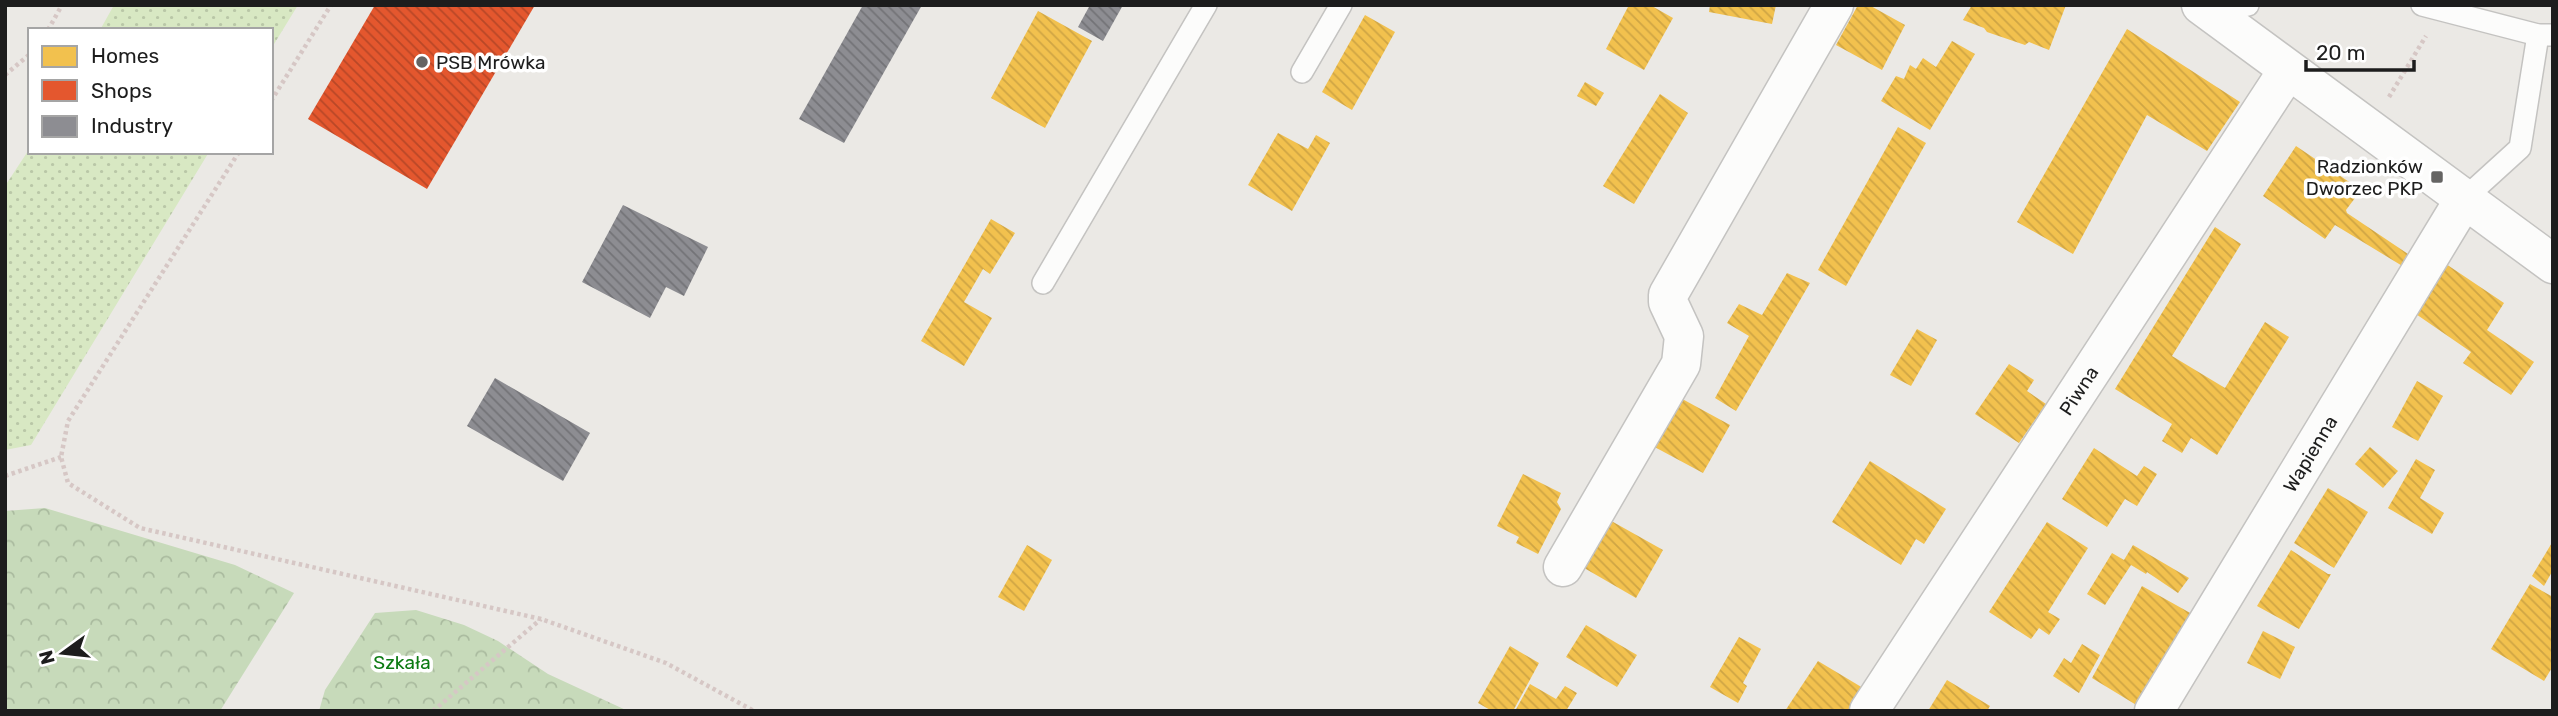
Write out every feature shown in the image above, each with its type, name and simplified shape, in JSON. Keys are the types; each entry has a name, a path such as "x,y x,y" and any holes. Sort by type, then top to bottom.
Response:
{"street":[{"path":"1563,567 1681,365 1684,336 1668,302 1668,295 1834,5"},
{"path":"2220,8 2288,70 2553,264"},
{"name":"Piwna","path":"1869,711 2288,70"},
{"name":"Wapienna","path":"2154,711 2465,198"}],"lane":[{"path":"1043,283 1206,5"},
{"path":"1302,72 1341,5"},
{"path":"2432,8 2545,35 2520,148 2465,198"}],"path":[{"path":"49,28 59,15 62,5"},
{"path":"273,98 331,5"},
{"path":"2370,128 2432,8"},
{"path":"5,75 28,56"},
{"path":"238,154 68,421 61,457 68,483 140,528 541,619 666,663 754,711"},
{"path":"5,476 61,457"},
{"path":"433,711 541,619"}],"green space":[{"path":"114,5 298,5 273,46 273,28 101,28"},
{"path":"28,151 28,154 208,154 31,445 5,450 5,186"},
{"path":"45,508 235,565 294,593 220,711 5,711 5,511"},
{"name":"Szkała","path":"416,610 464,625 498,641 548,674 628,711 319,711 325,690 375,613"}],"building: Homes":[{"path":"1629,5 1650,5 1673,18 1644,70 1606,49"},
{"path":"1710,5 1776,5 1772,24 1709,12"},
{"path":"1858,5 1869,5 1905,25 1882,70 1836,45"},
{"path":"1972,5 2066,5 2049,50 2029,42 2025,45 1987,32 1984,28 1963,20"},
{"path":"1038,11 1092,41 1045,128 991,98"},
{"path":"1365,15 1395,32 1352,110 1322,92"},
{"path":"2127,29 2240,102 2207,151 2147,115 2073,254 2017,222"},
{"path":"1952,41 1975,54 1930,130 1881,101 1896,76 1904,79 1910,65 1916,69 1923,58 1936,67"},
{"path":"1585,82 1604,93 1596,106 1577,96"},
{"path":"1660,94 1688,113 1634,204 1603,186"},
{"path":"1898,127 1926,143 1846,286 1818,270"},
{"path":"1278,133 1308,149 1316,135 1330,143 1292,211 1248,185"},
{"path":"2296,146 2361,190 2346,210 2347,213 2411,256 2404,267 2335,225 2325,239 2263,196"},
{"path":"991,219 1015,233 990,274 983,269 964,302 992,318 964,366 921,341"},
{"path":"2215,227 2241,244 2172,356 2225,388 2265,322 2289,337 2217,455 2191,438 2182,453 2162,441 2172,424 2115,389"},
{"path":"2446,264 2504,303 2487,330 2534,362 2511,395 2463,363 2471,352 2413,312"},
{"path":"1787,273 1810,283 1736,411 1715,398 1749,336 1727,323 1739,304 1762,315"},
{"path":"1917,329 1937,340 1911,386 1890,375"},
{"path":"2009,364 2034,380 2027,391 2046,404 2019,443 1975,414"},
{"path":"2417,381 2443,396 2418,441 2392,427"},
{"path":"1675,395 1730,425 1703,473 1649,444"},
{"path":"2370,447 2398,471 2383,488 2355,464"},
{"path":"2094,448 2137,476 2144,466 2157,474 2137,506 2125,499 2107,527 2062,499"},
{"path":"2416,459 2435,470 2420,498 2444,513 2432,534 2388,508"},
{"path":"1870,461 1946,509 1924,544 1916,539 1901,565 1832,522"},
{"path":"1523,474 1561,493 1557,502 1561,509 1538,554 1516,543 1519,537 1497,526"},
{"path":"2328,488 2368,512 2334,568 2294,543"},
{"path":"1606,518 1663,550 1636,598 1579,565"},
{"path":"2047,522 2088,548 2048,612 2060,619 2049,635 2039,628 2031,639 1989,612"},
{"path":"2553,541 2553,570 2544,586 2532,576"},
{"path":"1027,545 1052,560 1024,611 998,597"},
{"path":"2133,545 2189,578 2178,593 2147,572 2146,574 2131,565 2105,605 2087,594 2112,553 2124,560"},
{"path":"2291,550 2331,574 2299,629 2257,606"},
{"path":"2530,584 2553,597 2553,666 2544,681 2491,649"},
{"path":"2142,586 2192,614 2138,706 2092,678"},
{"path":"1586,625 1637,655 1617,687 1566,657"},
{"path":"2263,631 2295,647 2280,679 2247,663"},
{"path":"1739,637 1761,649 1743,683 1747,686 1738,703 1710,687"},
{"path":"2082,644 2100,655 2079,693 2053,676 2064,658 2071,663"},
{"path":"1510,646 1539,663 1513,711 1492,711 1478,703"},
{"path":"1818,661 1863,688 1850,711 1785,711"},
{"path":"1947,680 1990,706 1987,711 1928,711"},
{"path":"1530,684 1556,699 1565,686 1577,693 1566,711 1515,711"}],"building: Shops":[{"name":"PSB Mrówka","path":"375,5 535,5 427,189 308,119"}],"building: Industry":[{"path":"863,5 922,5 844,143 799,119"},
{"path":"1090,5 1123,5 1103,41 1078,27"},
{"path":"623,205 708,247 684,296 666,287 650,318 582,282"},
{"path":"495,378 590,433 563,481 467,426"}],"place":[{"name":"PSB Mrówka","path":"422,62"},
{"name":"Radzionków Dworzec PKP","path":"2437,177"}]}
